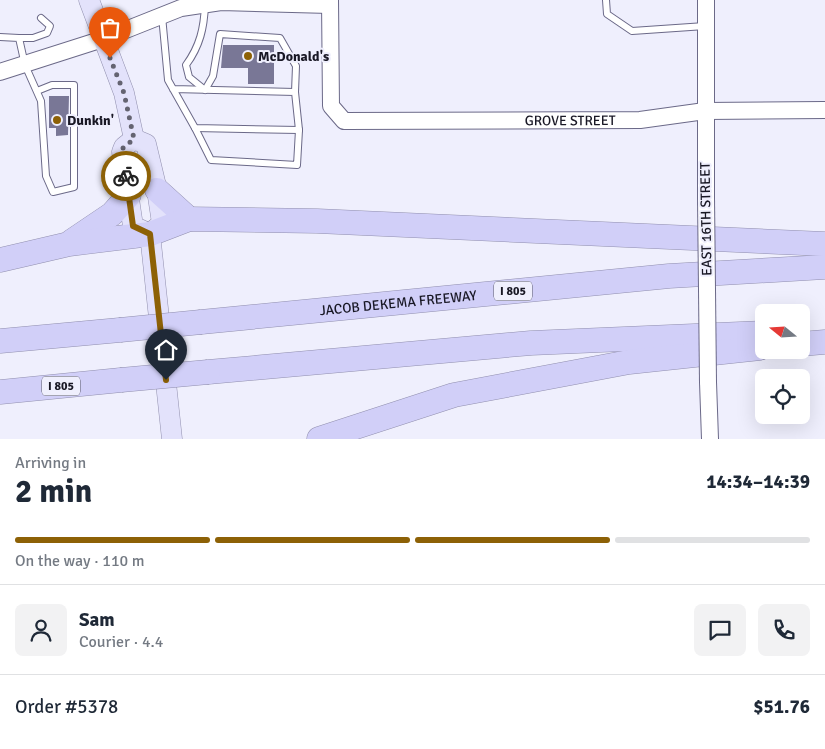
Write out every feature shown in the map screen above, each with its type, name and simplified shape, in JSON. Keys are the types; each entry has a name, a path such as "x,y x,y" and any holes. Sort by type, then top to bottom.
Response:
{"highway":[{"path":"157,190 189,218"},
{"path":"69,244 112,214 129,195"},
{"path":"0,260 69,244 150,234 189,218 327,221 825,244"},
{"name":"JACOB DEKEMA FREEWAY","path":"0,341 669,276 825,267"},
{"path":"810,331 825,330"},
{"name":"I 805","path":"0,392 531,343 755,333"},
{"path":"810,343 825,342"},
{"path":"319,439 454,396 630,362 755,348"}],"main road":[{"path":"89,0 124,93 134,139"},
{"path":"134,139 146,144 157,190 162,224 150,234"},
{"path":"134,139 124,147 122,152 133,226 150,234"},
{"path":"150,234 172,439"}],"street":[{"name":"EAST 16TH STREET","path":"706,0 705,111 710,439"},
{"path":"0,72 103,39 181,8 241,1 330,3"},
{"name":"GROVE STREET","path":"330,3 331,106 344,121 640,120 705,111 825,110"}],"lane":[{"path":"606,0 607,14 632,31 706,26"},
{"path":"205,5 204,26 199,42 186,65 189,77 205,90"},
{"path":"162,15 168,80 212,160 297,165 299,130 296,66 280,38 220,34 213,76 205,90"},
{"path":"0,37 41,36 46,33 50,26 41,18"},
{"path":"19,38 25,65 41,100 46,176 53,192 74,187 74,85 52,85 37,91"},
{"path":"173,89 296,92"},
{"path":"195,128 299,130"}],"building":[{"name":"McDonald's","path":"223,45 274,45 274,84 248,84 248,68 221,68"},
{"path":"49,96 69,96 68,135 56,136 56,128 49,128"}],"way so far":[{"path":"110,58 124,93 134,139 122,149 126,176"}],"place":[{"name":"McDonald's","path":"248,56"},
{"name":"Dunkin'","path":"57,120"}],"route":[{"path":"126,176 133,226 150,234 166,380"}]}
